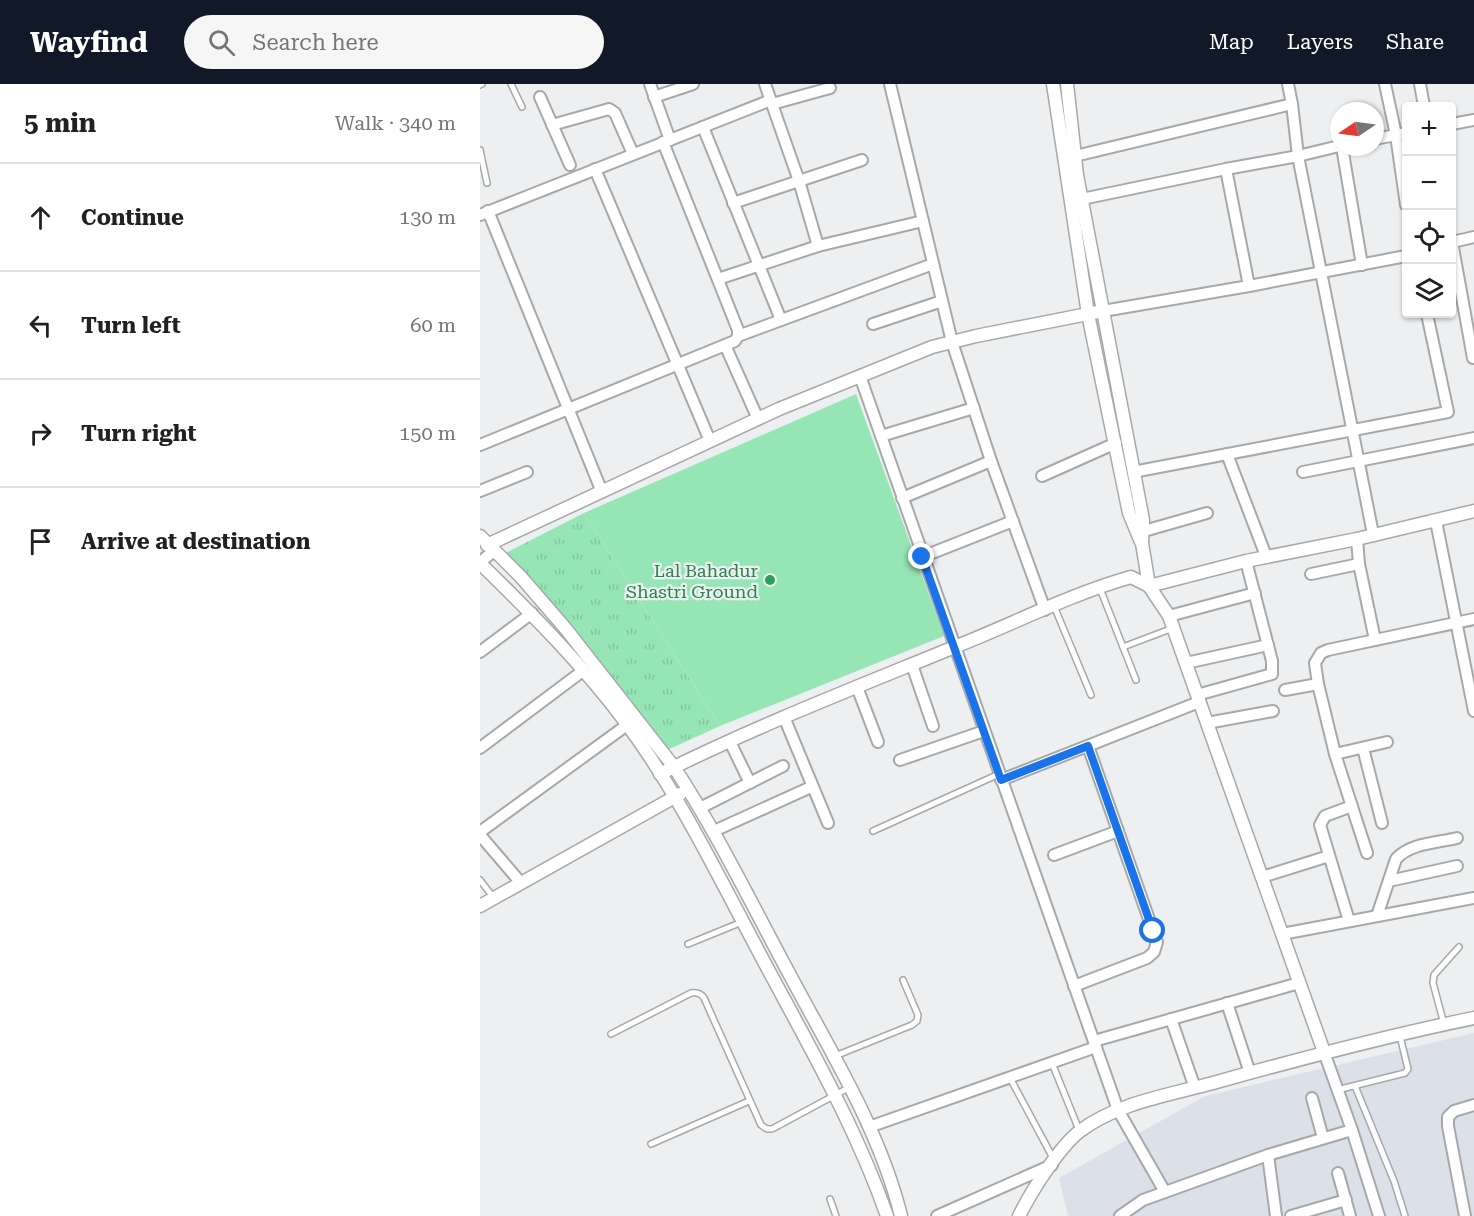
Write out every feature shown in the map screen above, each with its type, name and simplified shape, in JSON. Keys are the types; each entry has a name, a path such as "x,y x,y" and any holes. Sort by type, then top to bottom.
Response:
{"street":[{"path":"480,445 726,345 735,341 738,336 738,330 667,141 650,84"},
{"path":"654,97 693,84"},
{"path":"765,84 799,181 818,246"},
{"path":"890,84 952,342 1012,521 1049,608"},
{"path":"1053,84 1088,314 1130,513 1140,536 1149,586 1169,615 1352,1130 1379,1216"},
{"path":"1067,84 1082,199 1143,520 1140,536"},
{"path":"1287,84 1292,104 1298,156 1373,534"},
{"path":"1385,84 1401,134 1403,156"},
{"path":"1420,84 1423,102"},
{"path":"602,492 484,213 771,102 830,88"},
{"path":"540,96 570,165"},
{"path":"1075,156 1292,104"},
{"path":"552,125 609,108 615,113 633,154"},
{"path":"1456,123 1474,120"},
{"path":"703,127 781,320"},
{"path":"1384,137 1401,134"},
{"path":"1082,199 1330,149"},
{"path":"1343,156 1362,265"},
{"path":"733,202 862,160"},
{"path":"595,169 710,441"},
{"path":"1226,169 1249,286"},
{"path":"718,279 818,246 923,221"},
{"path":"1456,241 1474,237"},
{"path":"1456,256 1468,300 1473,358"},
{"path":"887,1216 876,1184 836,1095 675,797 627,724 584,670 532,613 480,563 487,544 758,419 932,347 1102,311 1402,257"},
{"path":"738,336 933,264"},
{"path":"873,324 942,301"},
{"path":"1133,472 1448,412 1428,318"},
{"path":"726,345 758,419"},
{"path":"860,376 1118,1110 1165,1192"},
{"path":"881,436 974,408"},
{"path":"1303,472 1358,463 1474,438"},
{"path":"1042,476 1116,443"},
{"path":"1227,454 1266,556"},
{"path":"902,498 991,461"},
{"path":"480,490 527,472"},
{"path":"660,774 784,717 1099,586 1131,577 1149,586 1266,556 1357,539 1474,511"},
{"path":"1140,536 1207,513"},
{"path":"922,557 1012,521"},
{"path":"1436,521 1470,672 1474,711"},
{"path":"1357,539 1359,564 1375,640"},
{"path":"487,544 521,577 566,629 675,767 689,789 835,1056 869,1127 889,1177 901,1216"},
{"path":"1000,777 1088,746 1198,698 1272,674 1268,645 1246,561"},
{"path":"1311,574 1359,564"},
{"path":"1169,615 1255,593"},
{"path":"480,652 532,613"},
{"path":"1367,853 1335,754 1315,663 1321,653 1328,650 1474,619"},
{"path":"1186,663 1268,645"},
{"path":"912,665 933,726"},
{"path":"480,748 584,670"},
{"path":"1285,690 1318,684"},
{"path":"857,687 878,742"},
{"path":"1207,723 1273,711"},
{"path":"784,717 811,787 828,823"},
{"path":"521,883 480,834 627,724"},
{"path":"900,760 984,732"},
{"path":"730,742 750,783"},
{"path":"1335,754 1387,742"},
{"path":"1074,986 1147,958 1154,952 1157,942 1088,746"},
{"path":"1363,748 1382,823"},
{"path":"700,808 783,766"},
{"path":"714,831 811,787"},
{"path":"480,906 689,789"},
{"path":"1349,921 1320,825 1321,820 1331,813 1352,806"},
{"path":"1054,855 1118,831"},
{"path":"1377,916 1396,859 1402,852 1410,848 1457,838"},
{"path":"1262,877 1329,856"},
{"path":"1389,880 1458,866"},
{"path":"1282,934 1474,898"},
{"path":"869,1127 1052,1063 1095,1044 1171,1019 1299,983"},
{"path":"1227,1003 1251,1073"},
{"path":"1019,1216 1053,1163 1079,1132 1118,1110 1324,1052 1399,1033 1474,1018"},
{"path":"1171,1019 1195,1088"},
{"path":"1312,1098 1323,1138"},
{"path":"1465,1216 1448,1117 1454,1111 1474,1105"},
{"path":"1120,1216 1143,1200 1268,1155 1352,1130"},
{"path":"1268,1155 1276,1216"},
{"path":"937,1216 1053,1163"},
{"path":"1338,1173 1350,1216"},
{"path":"1291,1216 1346,1200"}],"lane":[{"path":"511,84 522,107"},
{"path":"480,150 487,183"},
{"path":"1099,586 1136,680"},
{"path":"1049,608 1091,695"},
{"path":"1123,647 1173,628"},
{"path":"873,831 1000,777"},
{"path":"480,880 494,899"},
{"path":"688,944 742,922"},
{"path":"1444,1024 1433,983 1434,975 1459,948"},
{"path":"835,1056 917,1021 915,1009 903,980"},
{"path":"611,1034 691,993 701,994 749,1101 761,1125 767,1129 772,1129 850,1088"},
{"path":"1337,1090 1407,1071 1399,1033"},
{"path":"1052,1063 1079,1132"},
{"path":"1010,1078 1053,1163"},
{"path":"1354,1086 1394,1181 1405,1216"},
{"path":"651,1144 749,1101"},
{"path":"830,1199 836,1216"}],"shaded area":[{"path":"1474,1033 1474,1216 1068,1216 1059,1178 1205,1096"}],"green space":[{"path":"856,394 944,636 720,726 584,513"},
{"path":"584,513 720,726 663,752 496,558"}],"place":[{"name":"Lal Bahadur Shastri Ground","path":"770,580"}],"route":[{"path":"922,557 1001,780 1088,746 1153,931"}]}
